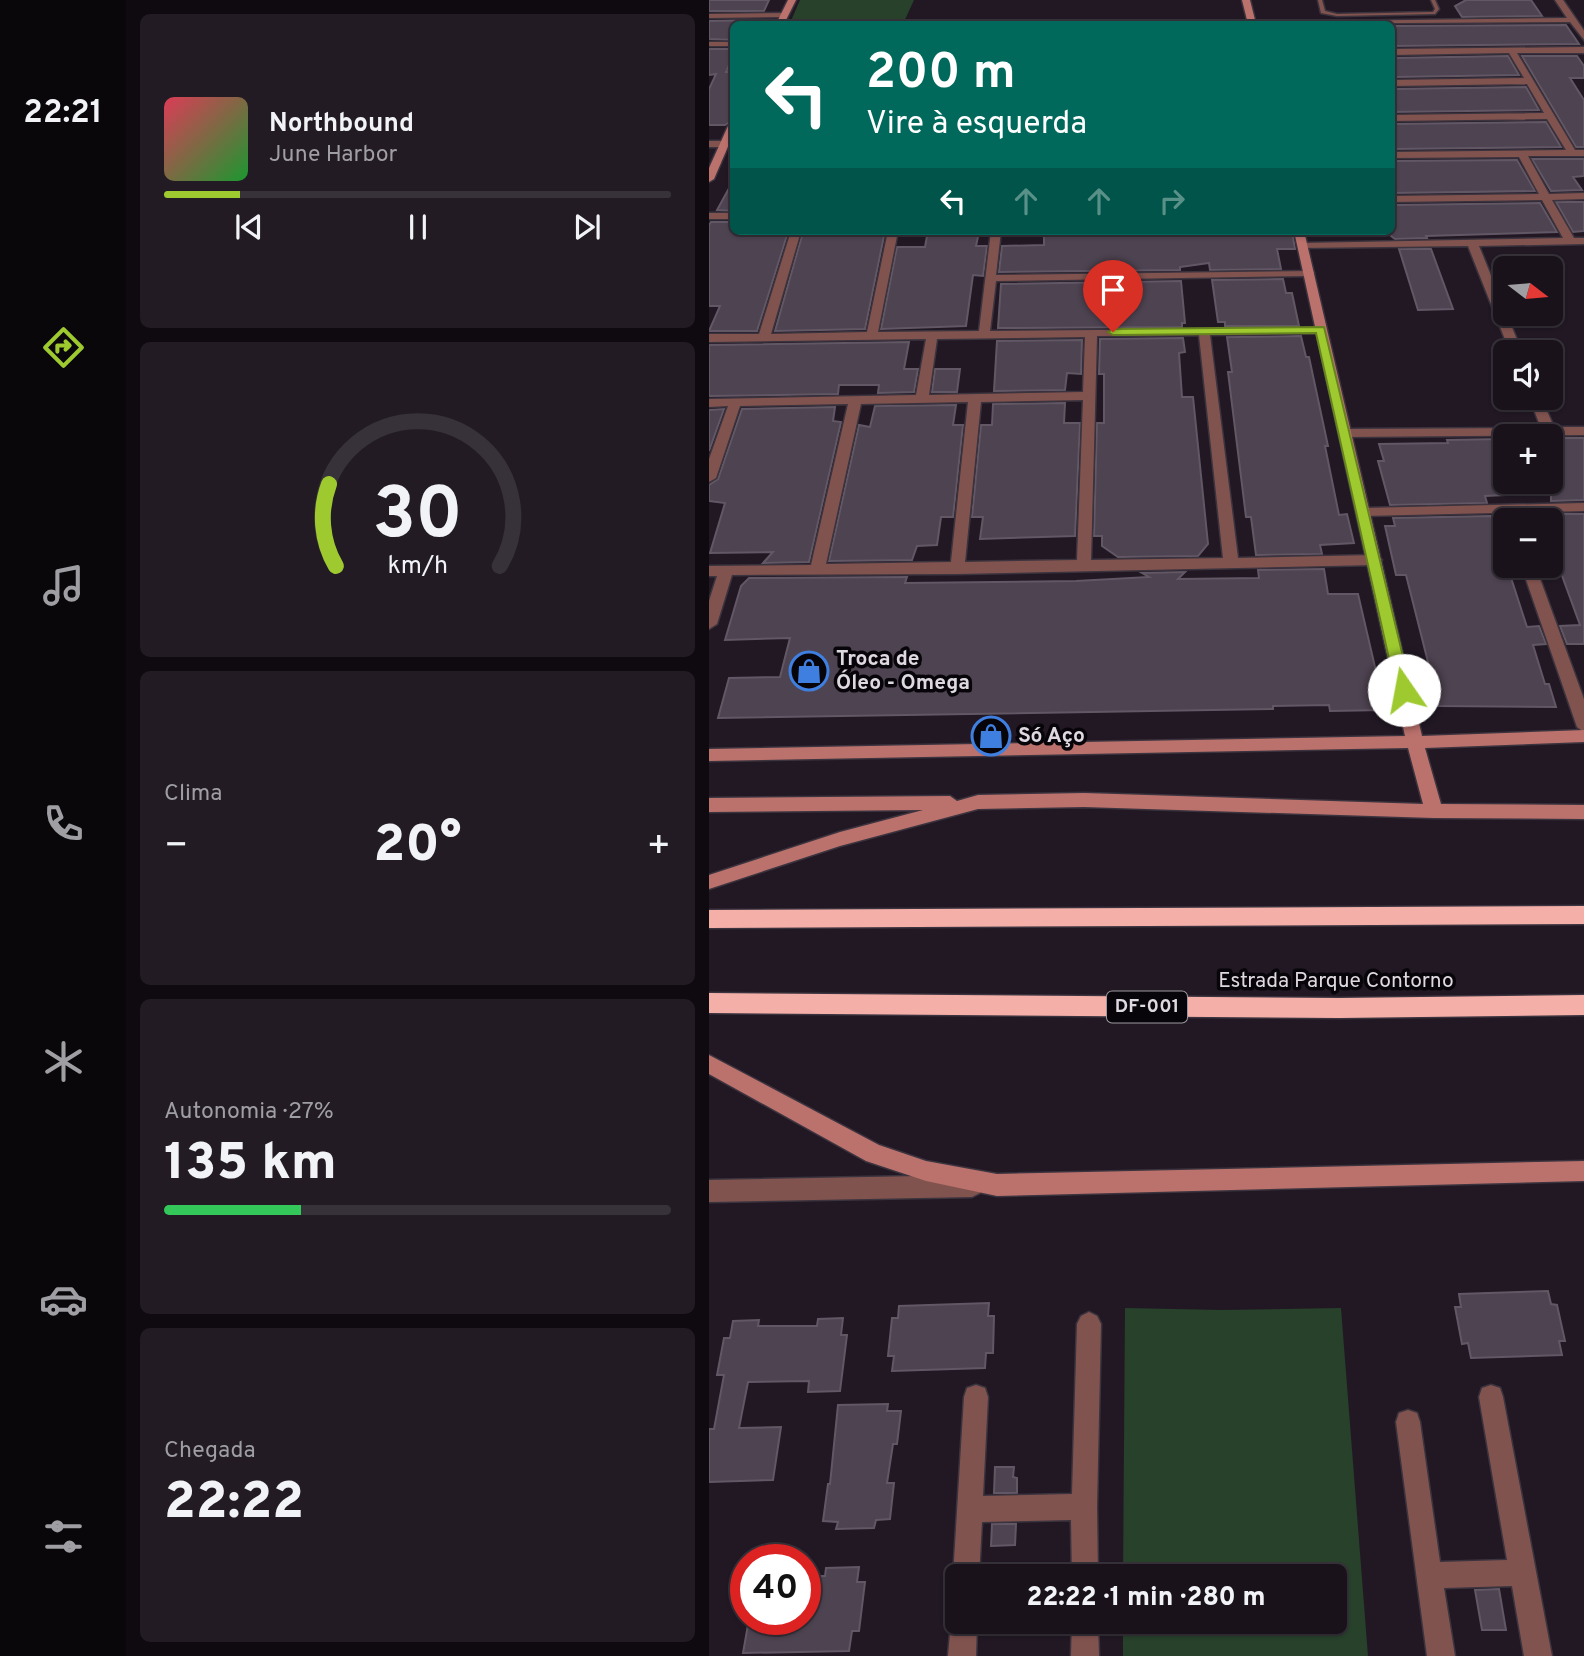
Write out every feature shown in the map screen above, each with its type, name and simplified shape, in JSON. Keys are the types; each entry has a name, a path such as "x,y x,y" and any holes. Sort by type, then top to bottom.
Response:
{"highway":[{"path":"709,919 1584,915"},
{"name":"Estrada Parque Contorno","path":"709,1003 1339,1008 1584,1005"}],"street":[{"path":"781,21 792,0"},
{"path":"1246,0 1251,21"},
{"path":"1558,0 1584,39"},
{"path":"709,16 783,15"},
{"path":"1395,23 1572,20"},
{"path":"1453,22 1458,32"},
{"path":"1463,41 1467,51"},
{"path":"709,44 730,44"},
{"path":"1395,52 1584,50"},
{"path":"1512,51 1572,153"},
{"path":"1395,83 1531,81"},
{"path":"1395,118 1550,116"},
{"path":"709,179 730,133"},
{"path":"709,144 725,144"},
{"path":"1395,155 1584,153"},
{"path":"1522,154 1570,241"},
{"path":"1395,199 1584,196"},
{"path":"709,216 730,216"},
{"path":"764,337 795,235"},
{"path":"872,335 892,235"},
{"path":"984,334 996,235"},
{"path":"1300,235 1415,742 1434,811"},
{"path":"1303,246 1584,241"},
{"path":"1472,243 1511,340"},
{"path":"991,278 1309,273"},
{"path":"709,338 1321,330"},
{"path":"1204,331 1231,563"},
{"path":"1084,566 1091,332"},
{"path":"922,400 932,335"},
{"path":"709,403 1090,396"},
{"path":"957,569 975,399"},
{"path":"817,570 855,401"},
{"path":"709,478 735,403"},
{"path":"1563,431 1584,430"},
{"path":"1347,433 1493,432"},
{"path":"1563,509 1584,507"},
{"path":"1364,512 1493,514"},
{"path":"709,571 1375,560"},
{"path":"709,624 726,571"},
{"path":"1532,578 1584,727"},
{"path":"709,755 1415,742 1584,736"},
{"path":"709,805 1084,800 1434,811 1584,811"},
{"path":"709,882 840,839 978,803"},
{"path":"709,1064 874,1154 926,1171 997,1185"},
{"path":"709,1191 1584,1171"},
{"path":"1085,1564 1089,1324"},
{"path":"967,1564 976,1397"},
{"path":"1491,1397 1537,1656"},
{"path":"1408,1422 1441,1656"},
{"path":"970,1509 1084,1507"},
{"path":"1429,1576 1522,1572"},
{"path":"962,1656 963,1634"},
{"path":"1085,1634 1085,1656"}],"lane":[{"path":"1320,0 1323,12 1337,15 1435,13 1437,9 1432,0"}],"green space":[{"path":"800,0 914,0 904,21 791,21"},
{"path":"1125,1308 1341,1308 1368,1656 1123,1656 1123,1634 1347,1634 1347,1564 1123,1564"}],"building":[{"path":"709,0 769,0 764,11 709,11"},
{"path":"1466,0 1531,0 1542,16 1462,17 1455,6"},
{"path":"759,20 730,21 730,40 709,39 709,21"},
{"path":"1566,25 1579,44 1395,46 1395,26"},
{"path":"709,49 730,49 730,63 726,72 730,72 730,122 725,125 709,125 709,89 716,74 709,75"},
{"path":"1508,56 1519,75 1395,77 1395,58"},
{"path":"1522,56 1577,56 1584,66 1584,78 1570,78 1584,100 1584,147 1576,147"},
{"path":"1526,87 1539,110 1395,112 1395,89"},
{"path":"1546,122 1561,147 1395,149 1395,124"},
{"path":"1532,159 1584,159 1584,176 1573,177 1582,190 1551,191"},
{"path":"1517,160 1535,191 1395,193 1395,161"},
{"path":"730,186 730,211 717,210"},
{"path":"1556,202 1584,202 1584,231 1573,232"},
{"path":"1540,203 1557,232 1395,239 1391,235 1395,235 1395,205"},
{"path":"711,222 730,222 730,235 787,235 757,331 709,331 720,306 709,306"},
{"path":"802,235 884,235 865,329 775,331"},
{"path":"978,235 976,246 987,246 983,276 973,275 966,326 881,329 897,247 925,247 927,236"},
{"path":"1044,235 1293,235 1295,249 1277,249 1281,269 1210,270 1209,263 1180,267 1180,270 999,272 1002,246 1044,245"},
{"path":"1399,249 1431,249 1453,309 1418,310"},
{"path":"1283,279 1286,293 1292,293 1299,326 1225,326 1225,322 1218,322 1212,280"},
{"path":"1181,281 1185,323 1182,323 1182,327 998,328 1001,284"},
{"path":"1301,336 1306,357 1309,357 1328,446 1325,446 1339,515 1347,514 1354,543 1320,545 1322,554 1256,555 1251,517 1246,517 1228,372 1232,372 1227,337"},
{"path":"1183,338 1185,352 1179,353 1182,397 1193,397 1208,544 1198,556 1118,557 1102,546 1102,536 1094,536 1097,423 1104,423 1104,374 1099,374 1100,339"},
{"path":"1082,340 1081,374 1067,373 1065,390 994,391 997,341"},
{"path":"909,342 904,369 918,369 914,392 878,393 879,385 839,385 838,394 709,396 709,345"},
{"path":"935,369 960,369 957,392 932,392"},
{"path":"1065,403 1064,423 1080,423 1075,536 980,539 983,517 972,517 981,425 992,425 993,404"},
{"path":"956,405 953,425 963,425 953,517 941,517 937,545 917,546 912,560 829,561 859,425 870,427 875,406"},
{"path":"835,407 833,421 841,422 809,562 763,563 773,552 710,553 725,503 709,501 709,485 718,479 742,409"},
{"path":"724,409 709,451 709,410"},
{"path":"1563,438 1584,438 1584,500 1551,501 1551,494 1563,494"},
{"path":"1493,439 1493,494 1505,495 1485,496 1487,503 1390,505 1378,461 1384,461 1379,444 1448,443 1447,440"},
{"path":"1563,514 1584,514 1584,644 1567,644 1560,626 1580,625 1563,578"},
{"path":"1491,516 1493,578 1511,578 1527,627 1539,626 1546,644 1533,645 1545,684 1549,684 1556,707 1438,706 1433,686 1422,686 1418,666 1429,666 1406,575 1396,575 1385,526 1395,526 1393,518"},
{"path":"1324,569 1328,594 1358,594 1385,710 1330,711 1329,705 1273,706 1273,709 718,718 729,678 780,677 790,638 725,640 741,586 749,578 907,577 905,583 1076,581 1149,577 1142,573 1185,572 1178,579 1259,578 1258,570"},
{"path":"1548,1291 1551,1304 1557,1305 1565,1341 1559,1341 1562,1355 1471,1358 1468,1343 1462,1344 1455,1307 1461,1307 1459,1294"},
{"path":"989,1303 988,1316 994,1316 993,1353 986,1353 985,1368 892,1371 894,1356 888,1356 892,1318 898,1318 899,1306"},
{"path":"843,1318 841,1335 847,1335 840,1391 808,1392 809,1381 748,1382 739,1428 781,1427 773,1480 709,1482 709,1429 714,1429 724,1375 717,1375 724,1338 730,1338 733,1321 759,1320 758,1326 817,1326 818,1319"},
{"path":"888,1404 887,1411 901,1411 897,1444 893,1444 887,1483 894,1483 890,1519 876,1520 874,1528 836,1529 838,1522 823,1521 830,1484 838,1405"},
{"path":"995,1467 1014,1467 1013,1477 1017,1478 1017,1493 994,1493"},
{"path":"992,1524 1016,1524 1015,1545 991,1546"},
{"path":"859,1567 857,1582 865,1582 859,1631 852,1631 849,1651 743,1653 746,1635 821,1635 821,1576 825,1576 826,1568"},
{"path":"1499,1589 1506,1630 1482,1630 1475,1590"}],"place":[{"name":"Troca de Óleo - Omega","path":"809,671"},
{"name":"Só Aço","path":"991,736"}],"route":[{"path":"1113,332 1321,330 1347,433 1404,690"}]}
